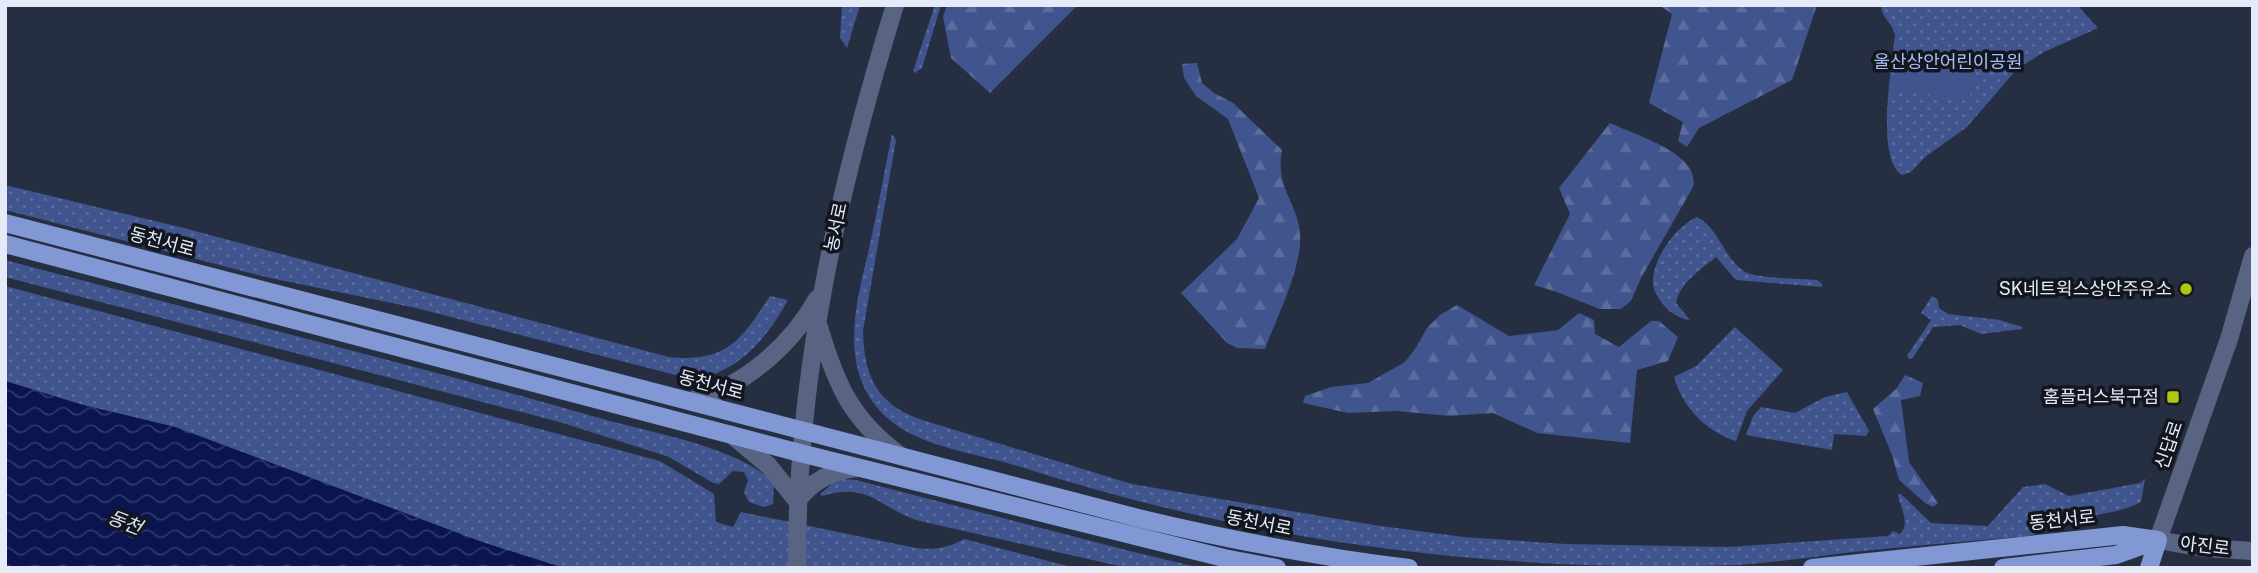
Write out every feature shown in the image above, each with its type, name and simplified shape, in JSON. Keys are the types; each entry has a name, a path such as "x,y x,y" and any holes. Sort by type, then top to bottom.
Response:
{"main road":[{"name":"동천서로","path":"5,223 802,432 1232,540 1338,559 1409,568"},
{"path":"5,244 800,453 1223,558 1277,568"},
{"name":"동천서로","path":"1812,568 2123,535 2158,540"},
{"path":"2003,568 2116,555 2158,540"},
{"name":"신답로","path":"2149,568 2158,540"}],"street":[{"name":"농서로","path":"797,568 800,453 822,290 852,151 895,5"},
{"name":"신답로","path":"2158,540 2229,339 2253,256"},
{"path":"690,401 714,395 732,385 774,353 809,313 822,290"},
{"path":"817,320 826,352 848,402 862,423 904,458"},
{"path":"732,435 769,466 797,501 821,478 841,469 859,468"},
{"name":"아진로","path":"2158,540 2203,548 2253,551"}],"green space":[{"path":"842,5 860,5 847,48 840,38"},
{"path":"935,5 941,5 922,68 915,73 913,71"},
{"path":"947,5 1078,5 990,93 951,58 943,17"},
{"path":"1659,5 1817,5 1792,80 1699,128 1687,147 1678,141 1683,122 1649,103 1672,14"},
{"name":"울산상안어린이공원","path":"1881,5 2077,5 2098,28 2044,52 2017,69 1967,127 1925,157 1911,172 1902,175 1894,166 1887,131 1895,35"},
{"path":"1897,47 1975,57 1970,100 1892,90"},
{"path":"1197,63 1202,83 1233,103 1282,150 1281,175 1298,222 1300,247 1293,277 1265,349 1237,348 1227,343 1181,293 1237,239 1259,198 1228,119 1196,96 1184,78 1182,64"},
{"path":"1610,123 1649,139 1677,155 1693,175 1693,187 1641,278 1631,301 1621,309 1600,309 1534,285 1570,214 1559,188"},
{"path":"892,134 896,140 863,331 866,361 875,386 892,405 919,419 1132,484 1374,525 1463,537 1566,544 1727,547 1888,536 1893,531 1900,534 1905,520 1898,494 1931,523 1988,526 2023,487 2045,484 2069,496 2140,483 2145,479 2141,502 2117,511 2066,521 2030,536 1737,565 1555,564 1374,547 1285,533 1108,493 954,450 911,434 892,422 876,407 864,387 858,369 854,331 856,311"},
{"path":"5,185 180,227 669,357 689,358 719,352 741,336 770,296 788,300 770,328 749,352 723,370 691,379 416,308 270,278 5,210"},
{"path":"1697,217 1711,228 1732,259 1745,272 1768,277 1817,280 1822,287 1736,280 1716,257 1692,277 1678,296 1676,303 1690,320 1675,315 1654,290 1656,264 1673,236"},
{"path":"5,260 694,443 759,470 774,483 773,504 764,507 749,502 744,492 748,480 744,472 733,471 719,484 713,483 669,457 563,423 5,277"},
{"path":"5,286 660,461 714,494 716,522 733,527 741,512 916,548 941,548 964,539 1075,568 564,568 482,542 175,427 83,405 5,381"},
{"path":"1932,296 1938,300 1939,308 1948,314 2000,320 2022,329 1981,334 1960,325 1933,327 1912,359 1909,359 1907,356 1931,320 1921,313"},
{"path":"1457,305 1509,336 1558,330 1579,313 1594,320 1595,334 1619,347 1651,321 1659,321 1678,337 1668,361 1637,370 1630,443 1537,433 1493,413 1450,416 1396,411 1348,413 1303,403 1305,396 1331,387 1368,383 1405,362 1427,328 1440,315"},
{"path":"1735,327 1783,370 1747,411 1736,441 1715,431 1697,417 1683,398 1674,377 1696,366"},
{"path":"1905,375 1923,383 1920,396 1901,400 1909,462 1938,503 1933,507 1899,480 1873,409 1896,389"},
{"path":"1847,392 1869,431 1866,436 1834,434 1832,450 1746,435 1753,416 1761,407 1795,413 1825,397"},
{"path":"843,479 856,480 1201,568 1128,568 920,521 864,494 820,494 833,483"}],"water":[{"name":"동천","path":"5,381 83,405 175,427 482,542 564,568 5,568"}],"place":[{"name":"SK네트윅스상안주유소","path":"2186,289"},
{"name":"홈플러스북구점","path":"2173,397"}]}
